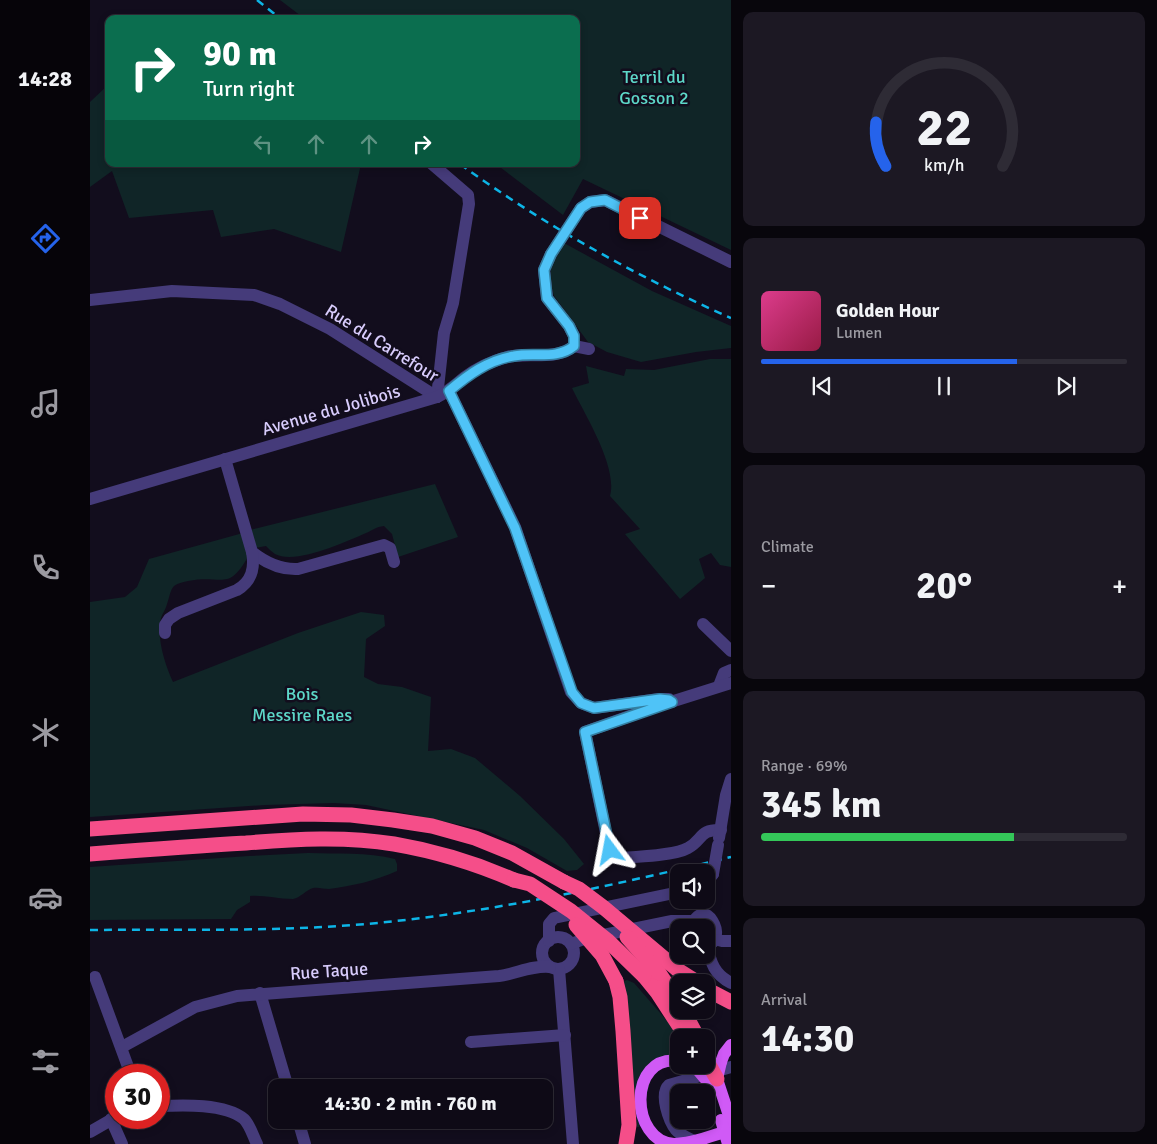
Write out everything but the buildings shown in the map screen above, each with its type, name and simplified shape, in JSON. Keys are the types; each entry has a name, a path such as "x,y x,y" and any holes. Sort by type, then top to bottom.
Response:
{"highway":[{"path":"90,829 303,814 351,815 432,826 474,838 512,853 579,889 604,907 684,974"},
{"path":"90,854 296,839 348,840 392,844 427,851 530,884 571,911 652,974 657,992 681,1029"},
{"path":"557,878 628,938 652,974 670,993"},
{"path":"514,880 570,920 584,933 602,955 616,981 620,997 629,1125 626,1144"},
{"path":"715,994 731,1002"},
{"path":"710,1074 712,1081"},
{"path":"629,1125 635,1144"}],"main road":[{"path":"715,1060 724,1054 731,1045"},
{"path":"670,1062 656,1066 646,1075 640,1089 643,1115 650,1130 664,1141 674,1144 694,1141 728,1122"},
{"path":"712,1081 728,1122 728,1144"},
{"path":"717,1144 731,1140"}],"street":[{"name":"Rue du Carrefour","path":"90,300 172,291 254,295 280,304 330,329 437,397 444,333 453,303 469,204 468,195 435,167"},
{"path":"590,349 574,346 574,336 569,326 547,298 544,270 551,254 581,208 590,202 605,200 731,262"},
{"name":"Avenue du Jolibois","path":"90,499 437,397 449,391 465,377 491,362 513,356 558,354 574,346"},
{"path":"449,391 515,528 572,692 581,703 594,708 660,699 672,702"},
{"path":"165,633 165,625 175,615 237,590 246,583 253,569 252,552 225,459"},
{"path":"252,552 270,565 292,569 384,545 390,548 394,562"},
{"path":"703,624 731,651"},
{"path":"720,830 706,831 685,850 617,858 612,854 585,732 725,685 724,673 731,670"},
{"path":"714,864 731,779"},
{"path":"549,940 563,938 571,944 574,954 570,965 555,968 546,963 543,956 544,947 549,940 549,924 554,918 670,894"},
{"path":"698,919 706,915 719,921 722,931 716,943 711,964 716,972 731,984"},
{"path":"571,944 584,938 670,921"},
{"name":"Rue Taque","path":"122,1047 195,1007 238,996 481,978 508,975 535,967 555,968"},
{"path":"555,968 564,1035 574,1144"},
{"path":"95,977 127,1064"},
{"path":"260,993 285,1079"},
{"path":"471,1042 564,1035"},
{"path":"690,1074 669,1085 666,1088 664,1097 676,1130 694,1141"},
{"path":"170,1106 224,1110 246,1121 257,1144"},
{"path":"90,1132 105,1123"},
{"path":"117,1129 122,1144"},
{"path":"301,1129 305,1144"}],"green space":[{"name":"Terril du Gosson 2","path":"280,0 731,0 731,250 583,179 563,215 500,167 580,167 580,15 300,15"},
{"path":"105,88 105,167 360,167 341,252 274,229 221,237 213,210 129,218 112,171 90,187 90,102"},
{"path":"564,243 652,291 731,326 731,348 641,362 607,352 588,342 554,296 550,282 551,265"},
{"path":"710,359 731,359 731,567 720,565 711,553 699,559 705,578 680,599 625,534 640,529 610,496 611,484 605,456 572,388 589,383 586,366 624,376 626,369 654,370"},
{"path":"435,484 458,537 398,557 392,534 384,526 307,555 284,557 275,554 266,546 255,548 250,530"},
{"name":"Bois Messire Raes","path":"243,533 249,555 236,574 224,580 200,579 185,582 174,586 172,590 161,618 160,642 173,682 298,633 361,612 384,615 385,626 366,639 364,677 378,684 402,687 431,697 428,751 451,749 475,758 520,796 564,839 584,864 577,870 567,871 527,848 484,830 366,805 334,803 265,805 90,817 90,602 125,597 137,587 149,559"},
{"path":"308,853 363,854 395,859 397,871 355,885 329,889 313,888 293,899 250,896 250,902 237,910 231,919 90,920 90,867"},
{"path":"627,980 634,983 673,1029 670,1029 670,1059 655,1062 639,1127 637,1127 623,982"}],"railway":[{"path":"257,0 276,15"},
{"path":"464,167 524,208 591,248 660,285 731,318"},
{"path":"90,930 228,930 332,927 412,919 504,906 641,878 731,857"}],"route":[{"path":"610,850 585,732 672,702 660,699 594,708 581,703 572,692 515,528 449,391 465,377 491,362 513,356 558,354 570,350 574,346 574,336 569,326 547,298 544,270 551,254 581,208 590,202 605,200 640,218"}]}
